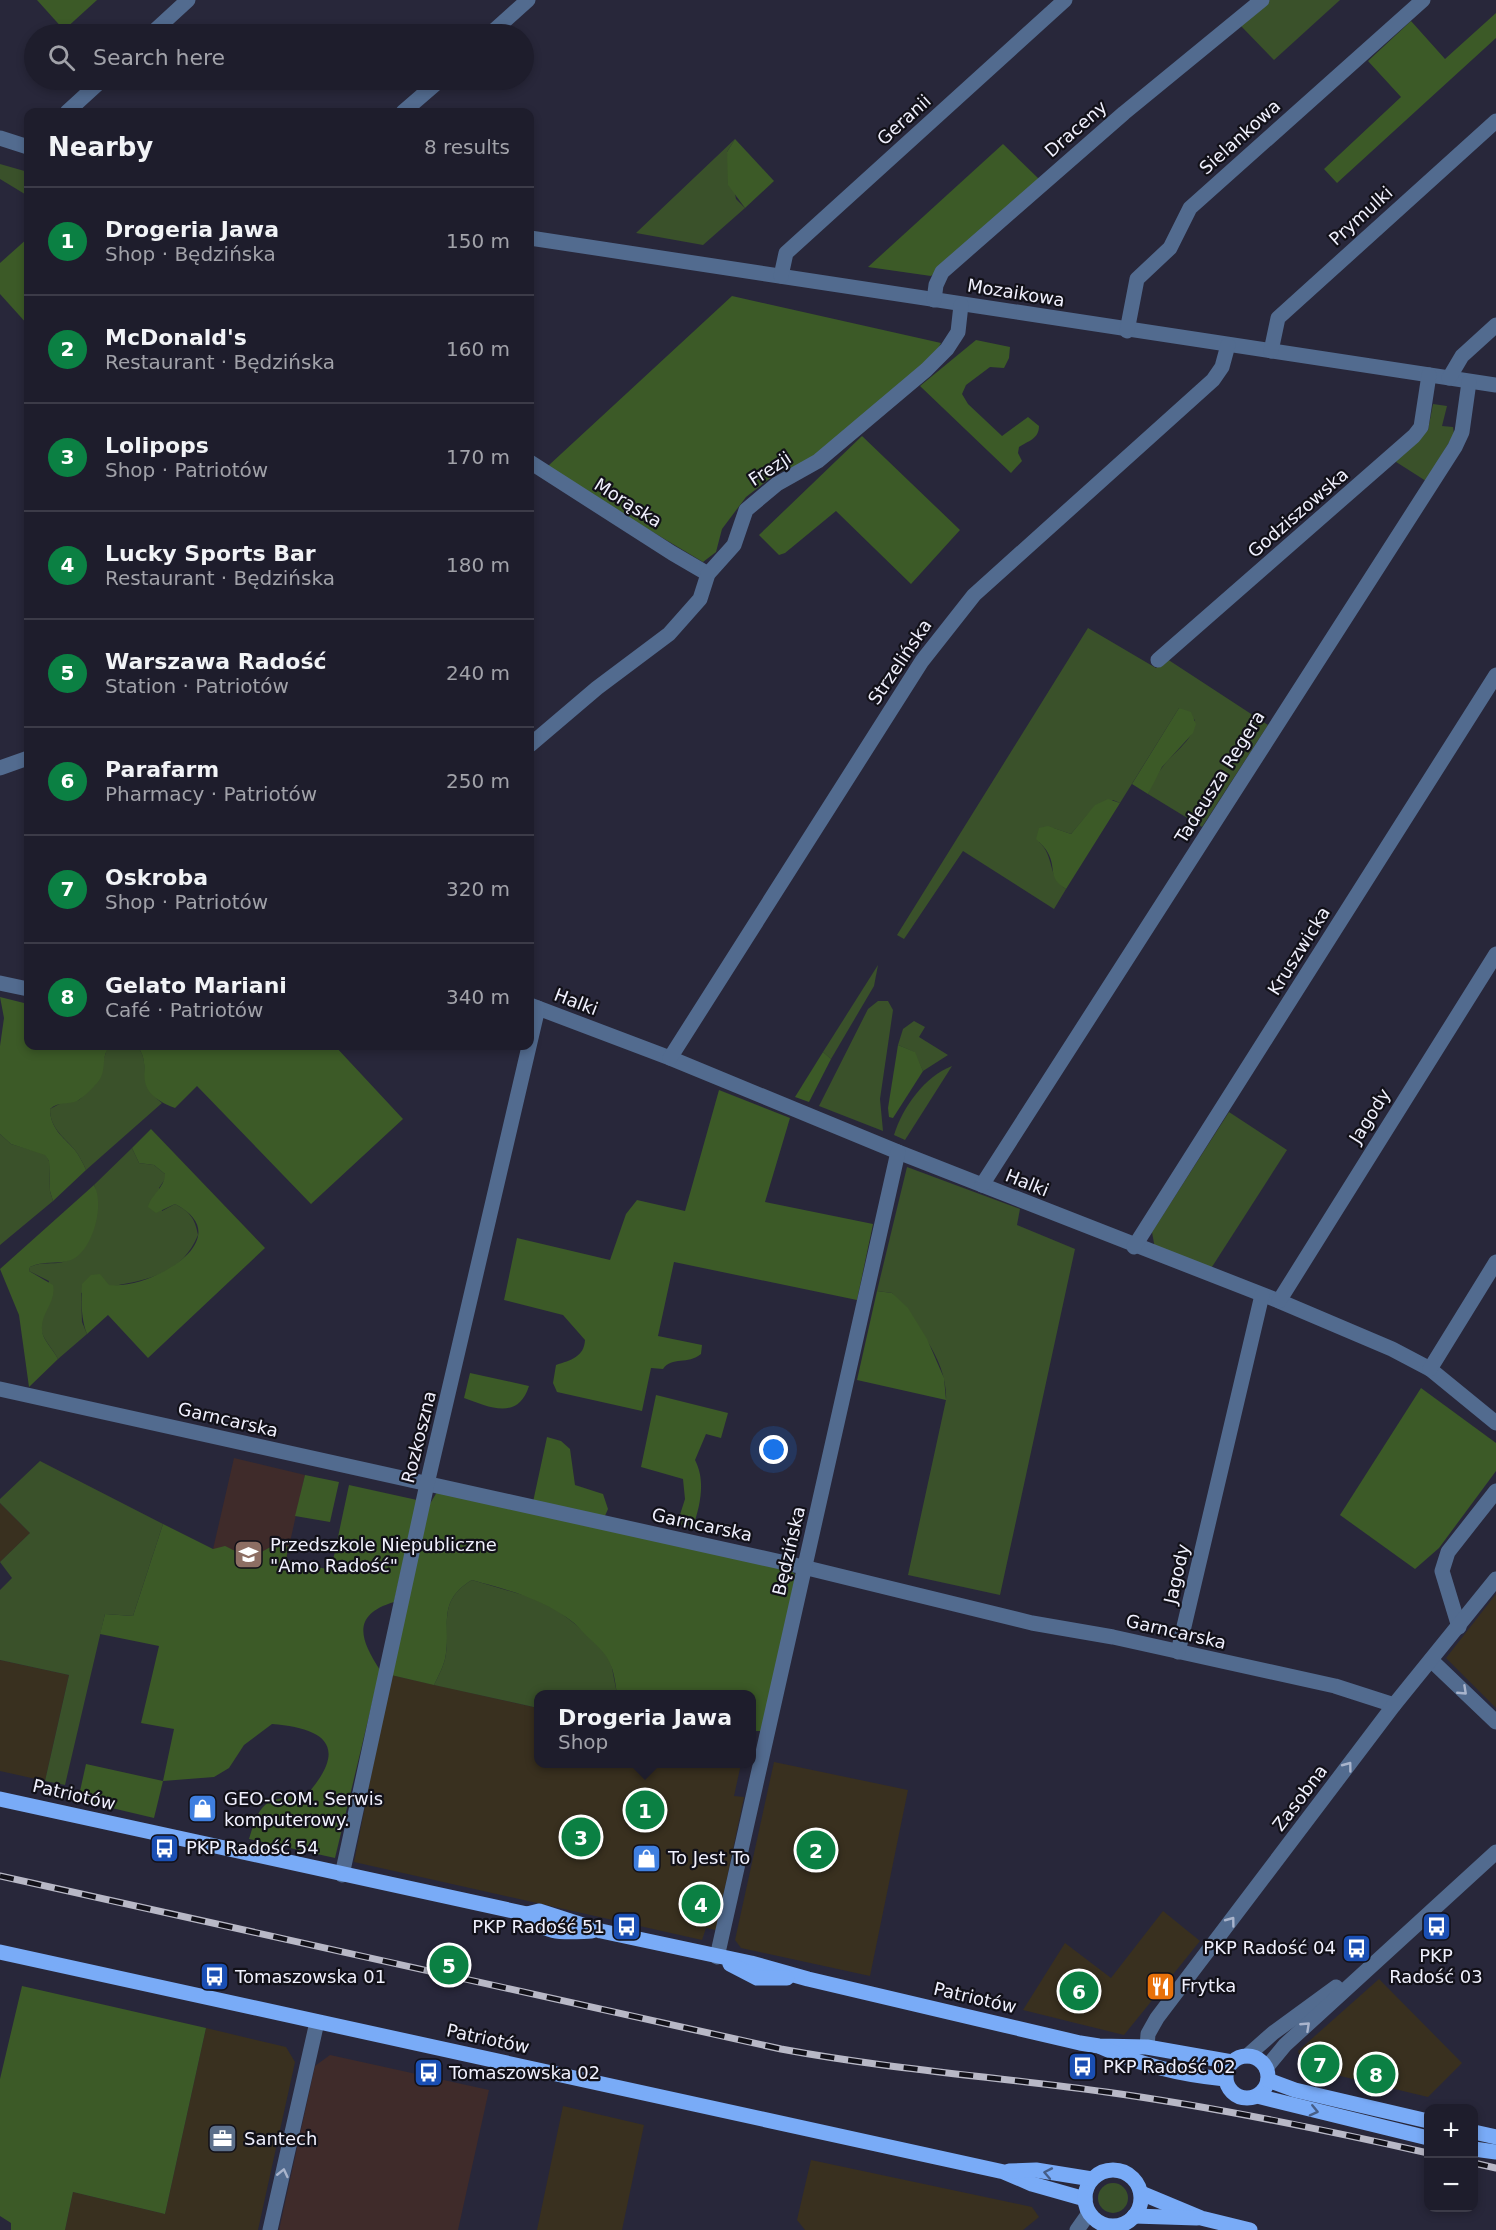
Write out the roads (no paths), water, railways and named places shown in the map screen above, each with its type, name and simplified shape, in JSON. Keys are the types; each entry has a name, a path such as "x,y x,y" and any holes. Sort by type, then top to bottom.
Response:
{"main road":[{"name":"Patriotów","path":"0,1798 527,1914 537,1926 561,1933 601,1931 717,1958 757,1978 807,1979 1099,2046 1147,2047 1232,2062"},
{"name":"Patriotów","path":"0,1952 1004,2172 1087,2206"},
{"name":"Patriotów","path":"1099,2046 1127,2059 1182,2074 1226,2079"},
{"path":"1424,2120 1295,2090 1267,2074 1260,2060 1247,2056 1232,2062 1226,2079 1231,2092 1237,2097 1245,2099 1257,2096 1424,2137"},
{"path":"1257,2096 1265,2088 1267,2074"},
{"path":"1478,2133 1496,2137"},
{"path":"1478,2150 1496,2152"},
{"name":"Patriotów","path":"1004,2172 1036,2170 1092,2179"},
{"path":"1124,2224 1141,2203 1141,2193 1132,2177 1120,2171 1107,2171 1092,2179 1087,2206 1106,2225 1124,2224 1201,2218"},
{"path":"1141,2193 1201,2218 1250,2230"}],"street":[{"path":"162,24 188,0"},
{"path":"501,24 528,0"},
{"name":"Geranii","path":"781,276 786,253 1065,0"},
{"name":"Draceny","path":"934,300 936,285 942,272 1124,113 1262,0"},
{"name":"Sielankowa","path":"1127,331 1137,279 1170,248 1190,208 1423,0"},
{"path":"71,108 91,90"},
{"path":"408,108 429,90"},
{"name":"Prymulki","path":"1271,351 1278,318 1496,121"},
{"path":"0,138 24,146"},
{"name":"Mozaikowa","path":"534,239 1127,331 1496,385"},
{"name":"Frezji","path":"534,742 597,688 669,634 700,599 708,574 734,545 746,510 777,484 818,461 947,349 958,332 961,305"},
{"path":"1449,378 1462,356 1496,325"},
{"name":"Strzelińska","path":"670,1058 901,694 953,621 974,595 1213,380 1222,367 1228,345"},
{"name":"Godziszowska","path":"1158,660 1414,436 1421,427 1429,375"},
{"name":"Tadeusza Regera","path":"982,1185 1455,447 1462,432 1469,382"},
{"name":"Morąska","path":"534,465 662,548 708,574"},
{"name":"Kruszwicka","path":"1134,1247 1496,675"},
{"path":"0,768 24,759"},
{"name":"Jagody","path":"1279,1301 1496,954"},
{"path":"0,983 24,988"},
{"name":"Halki","path":"534,1007 670,1058 1134,1247 1279,1301 1392,1349 1430,1369 1496,1423"},
{"name":"Rozkoszna","path":"342,1875 524,1050"},
{"name":"Będzińska","path":"717,1958 898,1152"},
{"path":"1430,1369 1496,1262"},
{"name":"Jagody","path":"1178,1652 1262,1295"},
{"name":"Garncarska","path":"0,1389 805,1568 1032,1623 1335,1686 1394,1705"},
{"path":"1459,1627 1442,1571 1443,1563 1448,1552 1496,1491"},
{"name":"Zasobna","path":"1147,2047 1148,2034 1157,2018 1394,1705 1496,1579"},
{"path":"1431,1660 1496,1722"},
{"path":"1267,2074 1285,2045 1496,1852"},
{"path":"1247,2056 1273,2032 1390,1948"},
{"path":"270,2230 317,2022"},
{"path":"1077,2230 1087,2206"}],"railway":[{"path":"0,1876 781,2049 862,2062 1187,2104 1424,2152"},
{"path":"1478,2164 1496,2168"}],"place":[{"name":"Przedszkole Niepubliczne \"Amo Radość\"","path":"249,1555"},
{"name":"GEO-COM. Serwis komputerowy.","path":"203,1809"},
{"name":"Drogeria Jawa","path":"645,1810"},
{"name":"Lolipops","path":"581,1837"},
{"name":"PKP Radość 54","path":"165,1848"},
{"name":"McDonald's","path":"816,1850"},
{"name":"To Jest To","path":"647,1858"},
{"name":"Lucky Sports Bar","path":"701,1904"},
{"name":"PKP Radość 51","path":"626,1927"},
{"name":"PKP Radość 03","path":"1436,1927"},
{"name":"PKP Radość 04","path":"1357,1948"},
{"name":"Warszawa Radość","path":"449,1965"},
{"name":"Tomaszowska 01","path":"214,1977"},
{"name":"Frytka","path":"1160,1986"},
{"name":"Parafarm","path":"1079,1991"},
{"name":"Oskroba","path":"1320,2064"},
{"name":"PKP Radość 02","path":"1082,2067"},
{"name":"Tomaszowska 02","path":"428,2073"},
{"name":"Gelato Mariani","path":"1376,2074"},
{"name":"Santech","path":"223,2139"}]}
